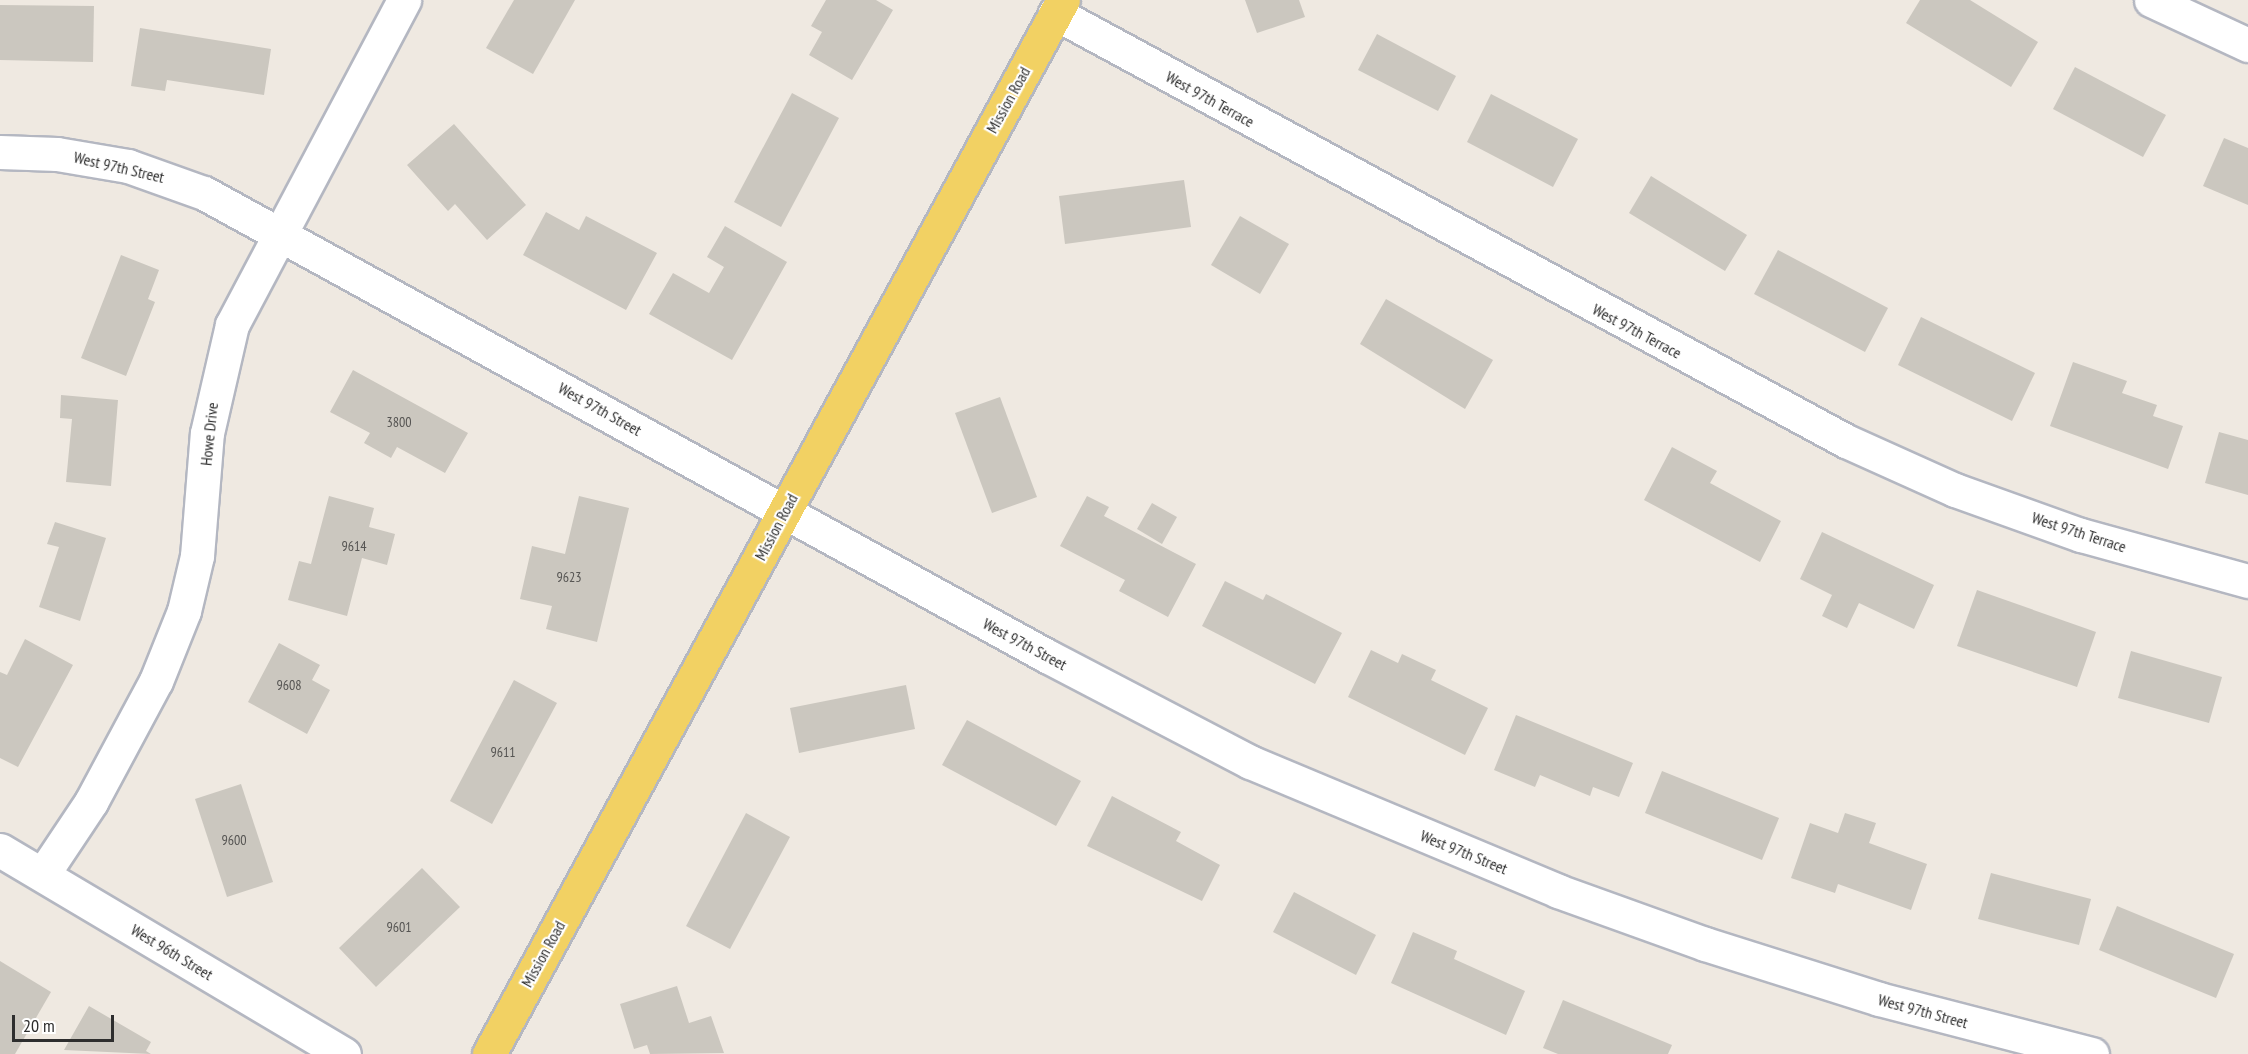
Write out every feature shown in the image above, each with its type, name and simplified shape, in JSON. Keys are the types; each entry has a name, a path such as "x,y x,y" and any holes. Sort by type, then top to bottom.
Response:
{"main road":[{"name":"Mission Road","path":"489,1054 1059,7"}],"street":[{"name":"Howe Drive","path":"43,874 91,802 156,681 184,611 197,556 217,375 232,325 278,231 404,0"},
{"path":"2151,0 2248,45"},
{"name":"West 97th Terrace","path":"1059,7 1846,441 1955,490 2081,535 2248,581"},
{"name":"West 97th Street","path":"0,152 57,154 128,166 193,188 278,231 784,511 1250,762 1436,841 1705,944 1879,999 2092,1054"},
{"name":"West 96th Street","path":"0,850 344,1054"}],"building":[{"path":"514,0 575,0 533,74 486,48"},
{"path":"826,0 876,0 893,10 852,80 809,55 822,32 811,26"},
{"path":"1245,0 1299,0 1305,17 1257,33"},
{"path":"1920,0 1970,0 2038,42 2011,87 1906,23"},
{"path":"0,5 94,6 93,62 0,60"},
{"path":"140,28 271,49 264,95 167,80 165,91 131,86"},
{"path":"1377,34 1456,76 1438,111 1358,70"},
{"path":"2075,67 2166,115 2143,157 2053,109"},
{"path":"792,93 839,118 781,227 734,202"},
{"path":"1491,94 1578,139 1553,187 1467,142"},
{"path":"454,124 526,205 487,240 455,204 448,211 407,165"},
{"path":"2224,138 2248,148 2248,205 2203,186"},
{"path":"1651,176 1747,235 1725,271 1629,213"},
{"path":"1184,180 1191,227 1065,244 1059,196"},
{"path":"546,212 579,230 586,216 657,253 626,310 523,255"},
{"path":"1240,216 1289,244 1260,294 1211,265"},
{"path":"725,226 787,262 732,360 649,314 673,273 709,293 724,267 707,257"},
{"path":"1778,250 1888,308 1865,352 1754,294"},
{"path":"121,255 159,270 148,299 155,302 126,376 81,358"},
{"path":"1386,299 1493,360 1465,409 1360,344"},
{"path":"1921,317 2035,373 2012,421 1898,365"},
{"path":"2073,362 2127,381 2122,393 2157,405 2153,416 2183,426 2168,469 2050,426"},
{"path":"353,370 468,433 445,473 397,447 391,458 364,443 370,433 330,412"},
{"path":"61,395 118,400 111,486 66,482 72,419 60,418"},
{"path":"1000,397 1037,497 992,513 955,413"},
{"path":"2219,432 2248,440 2248,495 2205,483"},
{"path":"1672,447 1717,471 1710,483 1781,521 1760,562 1644,500"},
{"path":"329,496 374,508 369,527 395,534 387,565 362,558 347,616 288,600 299,561 311,564"},
{"path":"579,496 629,508 597,642 546,629 552,606 520,599 532,546 565,554"},
{"path":"1087,496 1109,507 1104,516 1196,564 1168,617 1119,591 1125,580 1060,546"},
{"path":"1152,503 1177,517 1162,544 1137,529"},
{"path":"55,522 106,538 80,621 39,607 59,547 47,544"},
{"path":"1822,532 1934,585 1914,629 1859,603 1847,628 1822,616 1832,595 1800,579"},
{"path":"1225,581 1263,600 1266,594 1342,633 1315,684 1202,626"},
{"path":"1977,590 2096,632 2077,687 1957,646"},
{"path":"25,639 73,665 18,767 0,758 0,672 7,675"},
{"path":"279,643 320,665 312,680 330,690 307,734 248,702"},
{"path":"1371,650 1398,663 1402,654 1436,670 1431,680 1488,708 1465,755 1348,697"},
{"path":"2131,651 2222,677 2209,723 2118,698"},
{"path":"514,680 557,703 492,824 450,801"},
{"path":"906,685 915,729 799,753 790,708"},
{"path":"1516,715 1633,763 1619,797 1593,787 1590,796 1540,775 1535,787 1494,770"},
{"path":"967,720 1081,781 1056,826 942,765"},
{"path":"1662,771 1779,818 1762,860 1645,813"},
{"path":"241,784 273,882 227,897 195,799"},
{"path":"1112,796 1181,832 1176,841 1220,865 1202,901 1087,846"},
{"path":"746,813 790,837 730,949 686,926"},
{"path":"1845,813 1876,823 1869,843 1927,864 1911,910 1838,884 1835,893 1791,878 1810,823 1838,833"},
{"path":"422,868 460,907 376,987 339,948"},
{"path":"1991,873 2091,899 2079,945 1978,919"},
{"path":"1294,892 1376,935 1356,975 1273,932"},
{"path":"2117,906 2234,954 2216,998 2099,950"},
{"path":"1413,932 1457,951 1454,959 1525,991 1506,1035 1391,983"},
{"path":"0,961 51,992 15,1054 0,1054"},
{"path":"677,986 689,1023 711,1016 724,1053 650,1054 647,1045 634,1049 620,1004"},
{"path":"1563,1000 1672,1045 1668,1054 1558,1054 1543,1048"},
{"path":"89,1006 151,1042 146,1051 151,1054 64,1050"}]}
